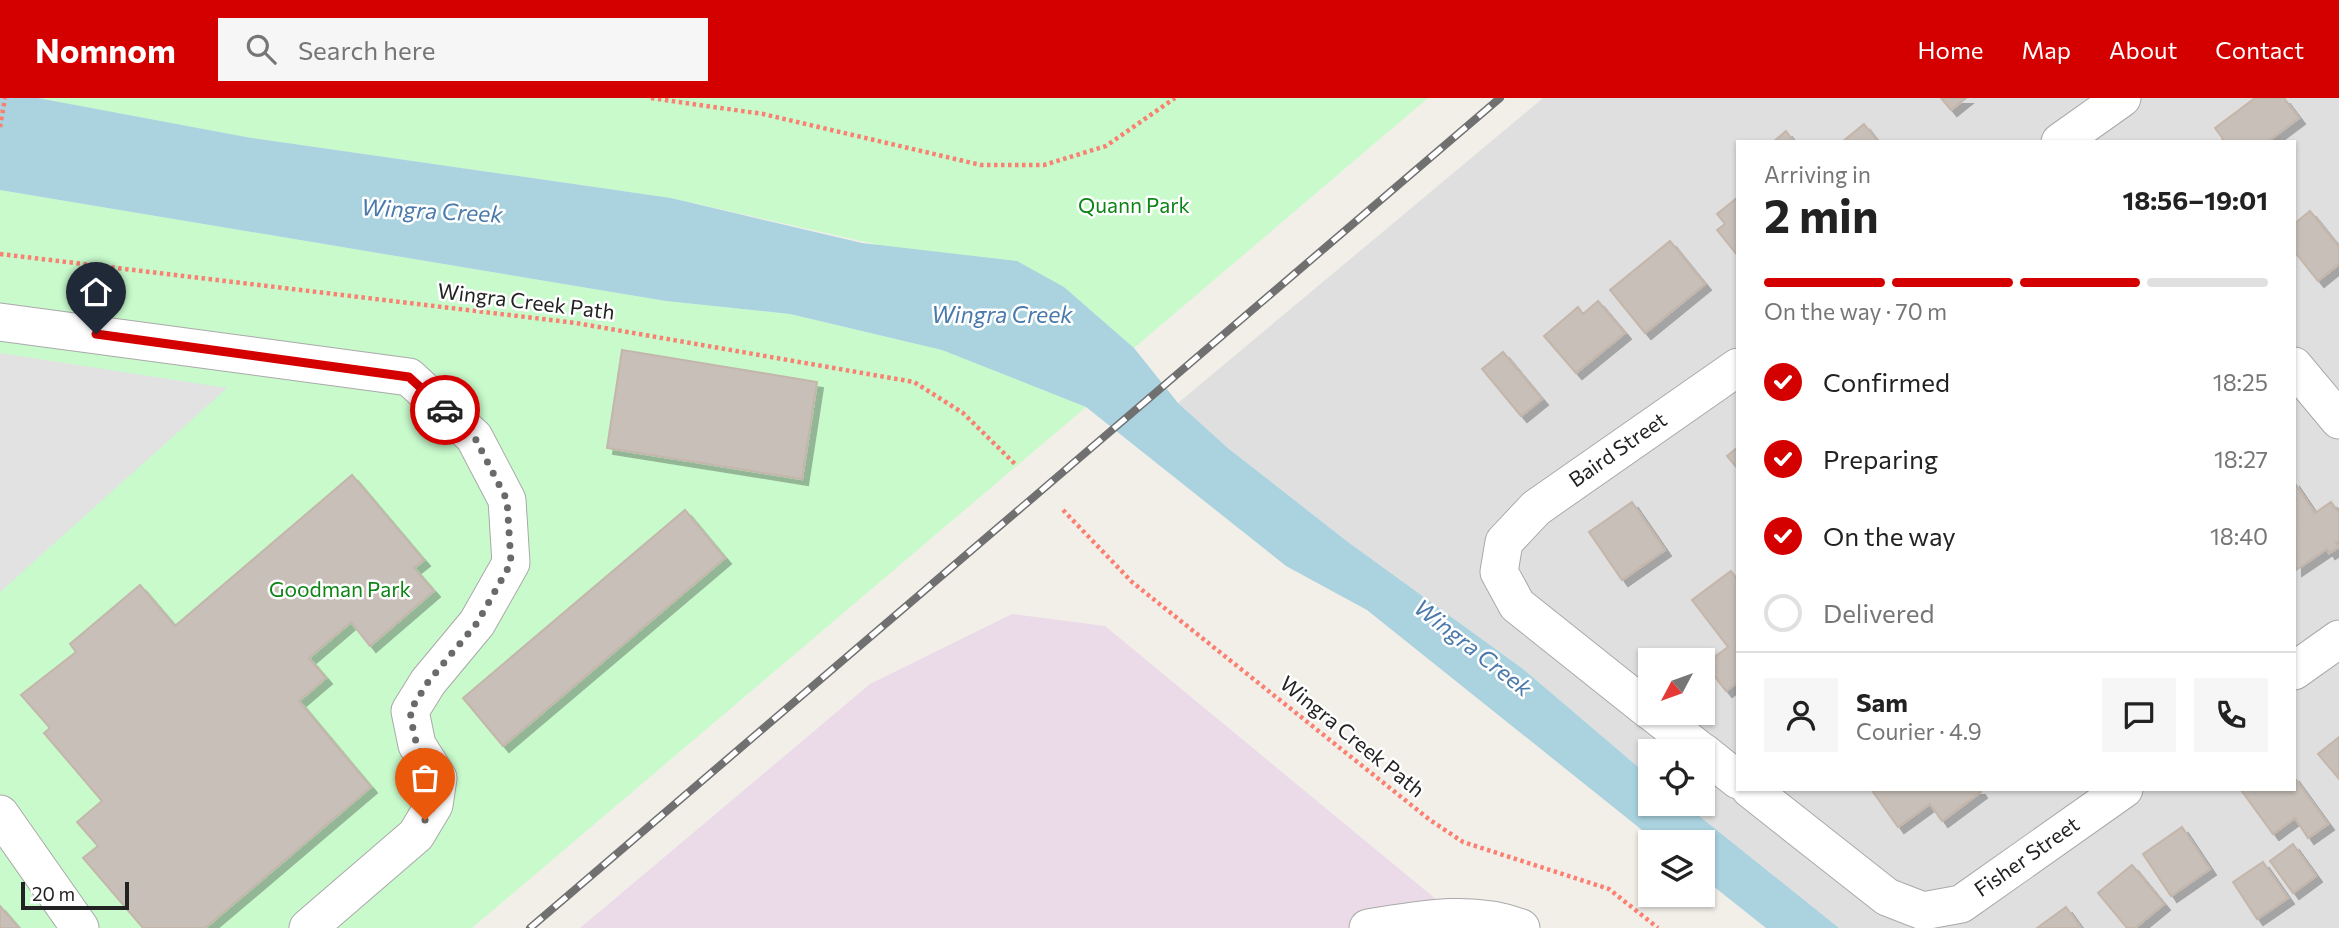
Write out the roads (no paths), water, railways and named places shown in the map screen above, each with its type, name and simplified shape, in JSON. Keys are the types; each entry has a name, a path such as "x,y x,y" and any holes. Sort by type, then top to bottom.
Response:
{"street":[{"path":"2067,140 2098,131 2122,98"},
{"path":"0,322 409,377 474,436 507,500 511,563 477,623 428,682 410,711 417,745 438,778 434,805 415,835 308,928"},
{"name":"Baird Street","path":"1638,701 1517,605 1499,572 1504,542 1536,508 1736,368"},
{"path":"2296,368 2339,420"},
{"path":"2296,670 2339,639"},
{"path":"1669,725 1687,739"},
{"path":"1715,761 1736,778"},
{"name":"Fisher Street","path":"1753,791 1887,897 1923,911 1961,904 2121,791"},
{"path":"0,814 80,928"},
{"path":"1368,928 1441,917 1504,921 1521,928"}],"water":[{"name":"Wingra Creek","path":"0,98 38,98 246,137 671,198 862,243 1017,261 1064,287 1134,348 1178,403 1229,449 1348,542 1523,669 1638,767 1638,816 1699,816 1839,928 1766,928 1715,888 1715,830 1642,830 1367,610 1286,566 1086,407 942,350 790,314 666,301 0,190"}],"railway":[{"path":"530,928 1500,98"}],"park label":[{"name":"Quann Park","path":"1134,206"},
{"name":"Goodman Park","path":"340,590"}]}
